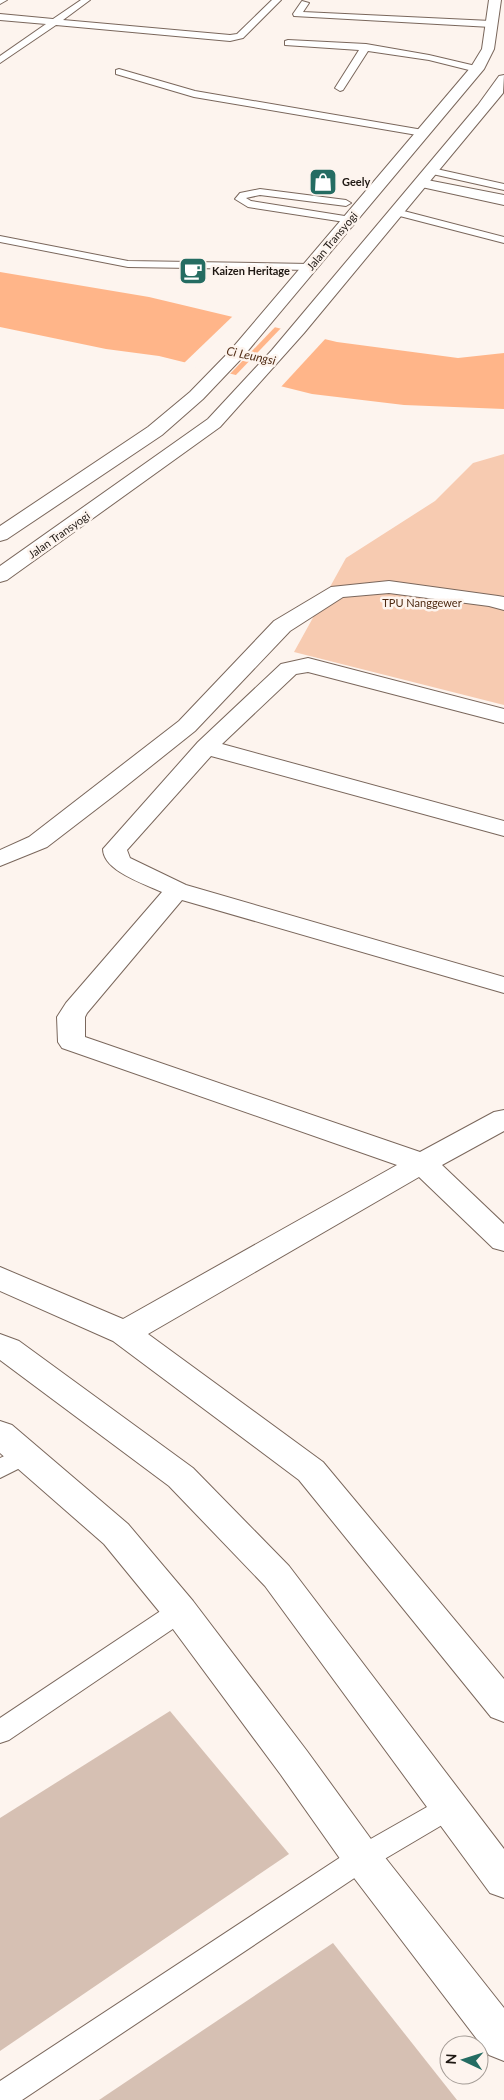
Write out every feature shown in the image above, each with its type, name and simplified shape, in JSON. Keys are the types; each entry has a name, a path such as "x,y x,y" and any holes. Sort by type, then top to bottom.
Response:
{"main road":[{"name":"Jalan Transyogi","path":"0,536 155,431 171,419 208,384 351,220 477,69 488,49 495,0"},
{"name":"Jalan Transyogi","path":"0,576 214,423 304,323 432,171 498,90 504,79"},
{"path":"422,182 504,200"},
{"path":"0,859 38,842 108,789 186,726 282,626 338,591 389,587 491,600 504,604"},
{"path":"504,716 308,665 289,669 206,747 115,849 115,854 121,863 177,890 504,985"},
{"path":"206,747 504,829"},
{"path":"177,890 71,1016 72,1042 422,1163 504,1241"},
{"path":"124,1333 422,1163 504,1119"},
{"path":"0,1278 124,1333 311,1471 504,1706"},
{"path":"0,1346 16,1355 188,1484 277,1576 504,1880"},
{"path":"9,1453 116,1534 180,1611 294,1763 362,1858 504,2041"}],"lane":[{"path":"0,60 86,0"},
{"path":"0,17 230,38 240,36 277,0"},
{"path":"305,3 297,14 491,24"},
{"path":"288,43 366,47 424,56 477,69"},
{"path":"340,88 366,47"},
{"path":"119,72 194,94 423,133"},
{"path":"432,171 504,187"},
{"path":"346,203 260,192 244,195 240,199 248,204 351,220"},
{"path":"396,212 504,240"},
{"path":"0,239 128,264 310,267"},
{"path":"0,1732 180,1611"},
{"path":"0,2098 362,1858 450,1807"}],"green space":[{"name":"TPU Nanggewer","path":"504,454 504,705 294,652 346,558 435,501 473,463"}],"water":[{"name":"Ci Leungsi","path":"0,272 149,297 337,342 458,358 504,353 504,409 404,405 312,394 159,356 106,349 0,327"}],"pier":[{"path":"234,315 277,325 228,376 183,364"},
{"path":"283,326 327,337 280,388 234,377"}],"building":[{"path":"170,1711 289,1854 0,2051 0,1818"},
{"path":"333,1943 439,2077 439,2085 445,2085 457,2100 99,2100"}],"place":[{"name":"Geely","path":"323,182"},
{"name":"Kaizen Heritage","path":"193,271"}]}
